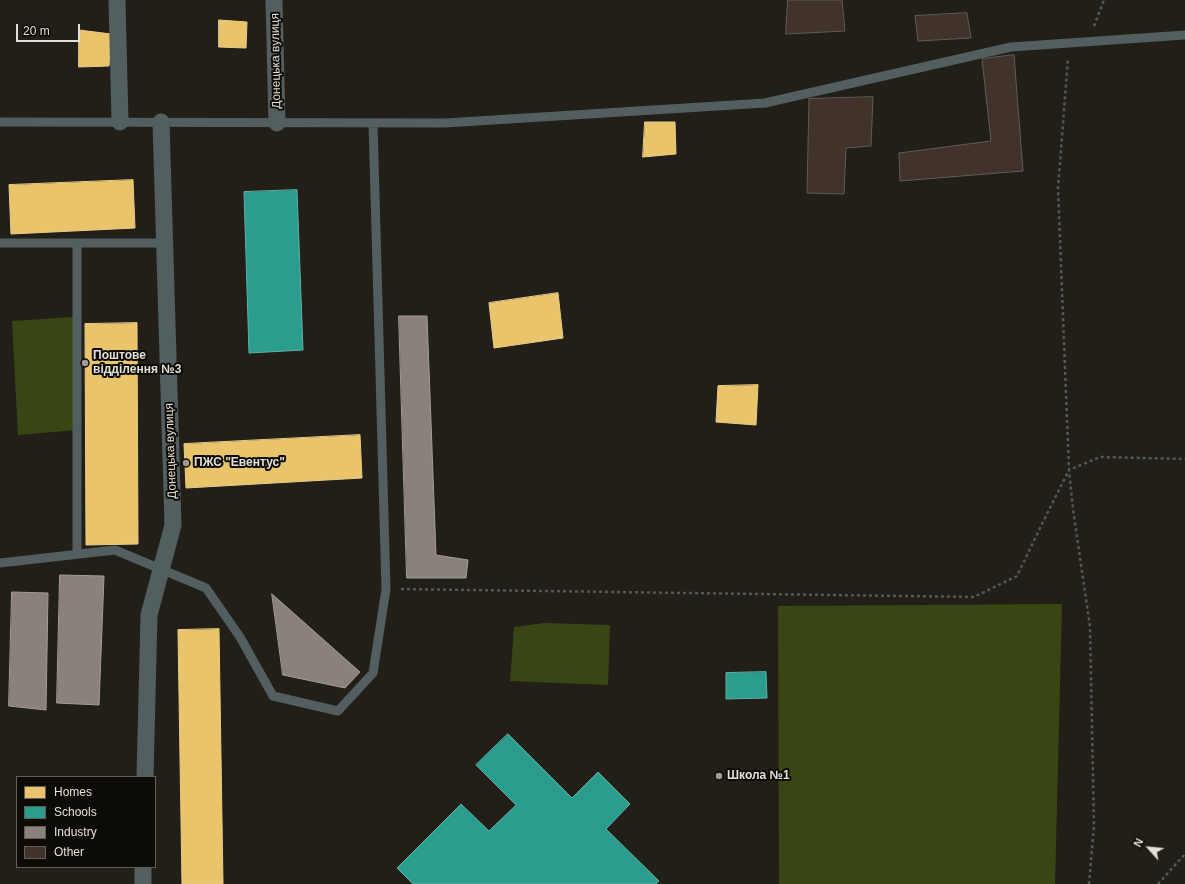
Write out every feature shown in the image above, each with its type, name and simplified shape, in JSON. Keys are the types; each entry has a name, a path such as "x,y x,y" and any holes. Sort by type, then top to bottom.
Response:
{"street":[{"path":"117,0 120,122"},
{"name":"Донецька вулиця","path":"274,0 278,122"},
{"name":"Донецька вулиця","path":"145,776 149,615 173,525 161,122"},
{"path":"143,884 144,868"}],"lane":[{"path":"0,122 445,123 765,103 1011,47 1185,36"},
{"path":"0,563 115,550 206,588 240,637 273,696 338,711 373,673 386,589 373,123"},
{"path":"77,242 77,554"},
{"path":"0,243 165,243"}],"path":[{"path":"1089,884 1094,826 1090,627 1073,509 1069,470 1058,188 1068,52 1094,25 1104,0"},
{"path":"386,589 974,597 1017,576 1040,526 1069,470 1100,458 1185,459"},
{"path":"1158,884 1185,854"}],"green space":[{"path":"74,317 77,430 18,435 12,321"},
{"path":"1062,604 1055,884 779,884 778,606"},
{"path":"544,623 610,625 608,685 510,681 514,627"}],"building: Homes":[{"path":"219,20 247,22 246,48 219,47"},
{"path":"79,30 111,34 109,66 79,67"},
{"path":"645,122 675,122 676,154 643,157"},
{"path":"133,180 135,228 11,234 9,185"},
{"path":"558,293 563,338 494,348 489,303"},
{"path":"137,323 138,544 86,545 85,324"},
{"path":"758,385 756,425 716,422 718,386"},
{"path":"360,435 362,478 186,488 184,444"},
{"path":"219,629 223,884 182,884 178,630"}],"building: Schools":[{"path":"297,190 303,350 249,353 244,192"},
{"path":"766,672 767,698 726,699 726,673"},
{"path":"508,734 572,798 598,772 630,804 606,829 659,881 656,884 413,884 397,868 461,804 489,831 516,805 476,765"}],"building: Industry":[{"path":"399,316 427,316 436,555 468,560 466,578 407,578"},
{"path":"60,575 104,576 99,705 57,703"},
{"path":"12,592 48,593 46,710 9,706"},
{"path":"272,594 360,672 345,688 283,675"}],"building: Other":[{"path":"788,0 842,0 845,31 786,34"},
{"path":"967,13 971,38 918,41 915,16"},
{"path":"1014,55 1023,171 900,181 899,153 991,141 982,59"},
{"path":"873,97 871,146 846,148 844,194 807,193 809,99"}],"place":[{"name":"Поштове відділення №3","path":"85,363"},
{"name":"ПЖС \"Евентус\"","path":"186,463"},
{"name":"Школа №1","path":"719,776"}]}
